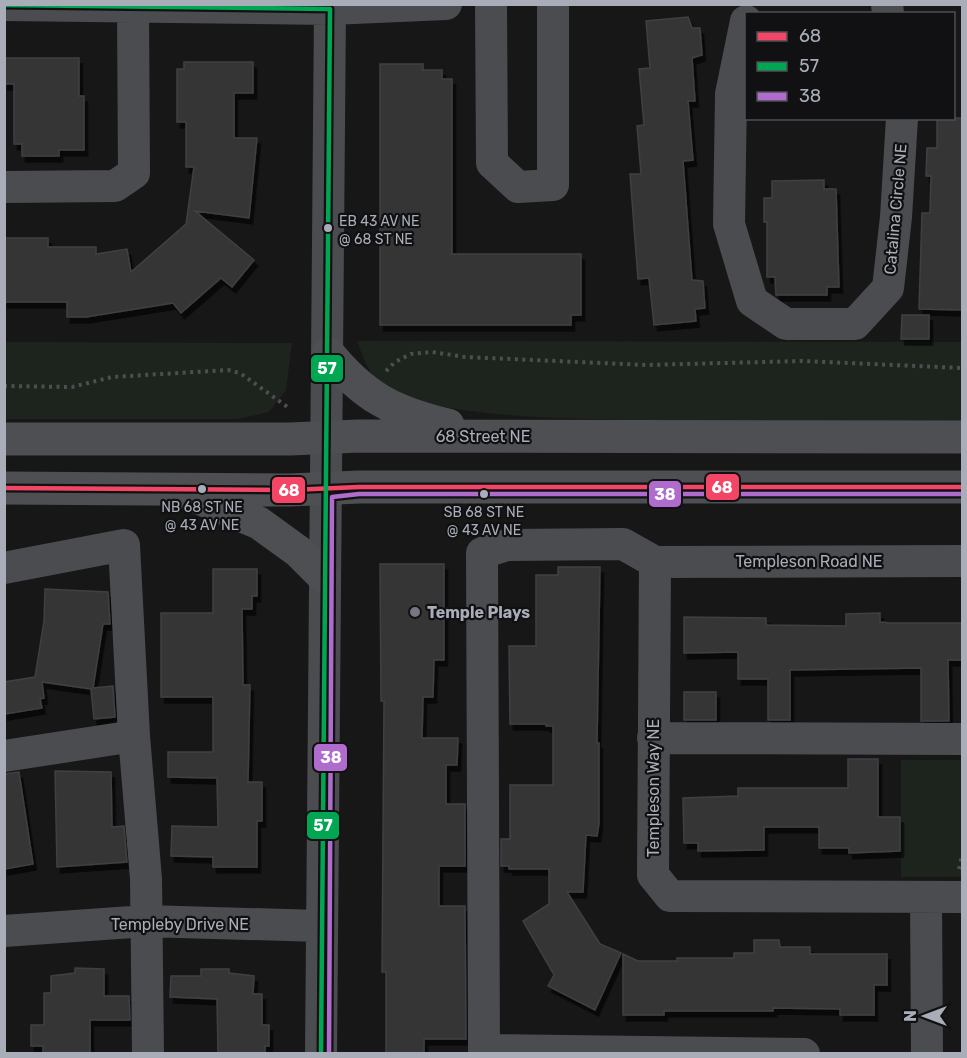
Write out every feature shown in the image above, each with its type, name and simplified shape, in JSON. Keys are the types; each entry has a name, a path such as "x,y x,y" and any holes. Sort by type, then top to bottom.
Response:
{"main road":[{"path":"328,353 346,375 367,394 388,406 426,419 500,436"},
{"name":"68 Street NE","path":"4,439 500,436 963,437"},
{"path":"4,488 173,487 325,490 359,487 963,487"},
{"path":"173,487 259,524 299,552 324,577"}],"street":[{"path":"4,5 330,9 446,4"},
{"path":"491,4 492,163 518,187 553,185 553,4"},
{"path":"4,187 115,186 134,173 133,7"},
{"path":"321,1053 320,926 330,9"},
{"name":"Catalina Circle NE","path":"745,30 731,94 729,224 752,301 786,324 855,324 888,288 896,217 902,120"},
{"path":"655,562 623,544 507,545 482,553 484,1052 804,1053"},
{"path":"4,568 124,545 134,736 146,879 148,1053"},
{"name":"Templeson Road NE","path":"655,562 963,561"},
{"name":"Templeson Way NE","path":"655,562 653,875 670,896 963,897"},
{"path":"4,756 134,736"},
{"path":"653,738 963,739"},
{"path":"926,897 927,1053"},
{"name":"Templeby Drive NE","path":"4,931 146,921 320,926"}],"path":[{"path":"381,376 394,362 411,354 432,352 477,358 635,365 802,361 963,368"},
{"path":"4,386 72,387 112,377 228,370 240,373 289,408"}],"shaded area":[{"path":"357,341 962,342 962,423 631,420 476,412 417,401 385,388 370,371"},
{"path":"5,342 292,343 286,390 269,412 238,419 5,419"},
{"path":"901,760 962,760 962,877 901,877"}],"building":[{"path":"688,17 692,28 700,28 702,55 692,58 695,101 688,101 693,160 683,161 692,280 703,281 705,308 695,309 696,321 654,325 649,278 638,279 630,174 641,174 637,126 644,125 639,69 650,68 646,21"},
{"path":"4,58 79,58 79,96 84,96 84,150 59,150 59,156 22,156 22,144 14,144 14,84 4,84"},
{"path":"184,62 253,62 253,93 234,93 234,138 257,138 249,218 195,211 254,260 232,287 221,278 181,313 173,303 86,317 67,317 67,302 4,302 4,238 48,238 48,247 96,247 96,254 127,249 131,272 186,224 194,167 186,167 186,122 177,122 177,69 184,69"},
{"path":"380,64 423,64 423,70 442,70 442,79 452,79 452,254 581,254 581,315 571,315 571,325 380,325"},
{"path":"963,118 963,310 919,309 922,213 930,213 931,176 926,176 927,148 937,148 937,120"},
{"path":"824,180 824,189 836,189 839,287 827,287 827,295 776,295 775,277 767,277 767,222 764,222 764,198 772,198 772,181"},
{"path":"902,315 929,315 929,339 901,339"},
{"path":"380,564 444,564 444,660 434,660 433,697 423,697 422,738 458,738 457,765 446,765 446,804 465,804 465,866 439,866 439,906 465,906 466,1039 424,1039 424,1053 386,1053 386,972 382,972 384,701 381,701"},
{"path":"558,567 600,567 597,743 599,743 599,823 597,836 586,835 583,892 567,892 600,944 621,953 595,1010 548,986 554,975 523,921 549,904 549,869 509,869 509,866 501,866 501,839 510,839 510,785 553,785 553,726 510,724 509,646 536,646 536,575 558,575"},
{"path":"213,569 257,569 257,596 252,596 252,609 242,609 243,685 250,685 248,782 262,782 262,821 257,821 257,867 213,867 213,857 171,856 172,826 218,827 217,778 168,777 168,752 213,752 213,697 161,697 161,613 213,613"},
{"path":"45,589 108,592 110,624 103,624 93,688 113,686 115,717 94,719 91,689 42,682 44,698 40,699 42,708 4,714 4,682 35,677 44,621"},
{"path":"880,613 880,622 963,623 963,660 948,660 949,721 921,721 921,668 790,670 790,720 768,720 768,679 738,679 738,652 684,653 684,617 766,618 766,625 846,626 846,614"},
{"path":"684,692 716,692 716,720 684,720"},
{"path":"848,759 878,759 878,817 900,817 900,851 849,853 849,848 819,848 819,827 764,827 764,850 698,851 698,843 684,843 683,798 738,796 738,788 848,788"},
{"path":"55,771 111,772 112,827 124,826 127,862 57,867"},
{"path":"19,772 33,864 4,869 4,774"},
{"path":"754,940 779,940 780,947 810,947 810,954 887,954 887,985 874,985 874,1015 840,1015 840,1009 773,1008 773,1011 664,1011 664,1015 623,1015 623,954 638,961 734,958 734,953 754,953"},
{"path":"75,968 104,969 104,996 129,996 130,1020 90,1020 90,1053 43,1053 43,1046 31,1046 31,1025 44,1025 44,993 51,993 51,976 75,973"},
{"path":"201,969 229,969 229,973 254,976 253,994 262,994 262,1025 269,1025 269,1046 265,1046 265,1053 218,1053 217,999 170,997 171,976 201,976"}],"transit line":[{"name":"57","path":"4,5 330,9 321,1054"},
{"name":"68","path":"4,488 290,490 359,487 962,487"},
{"name":"38","path":"329,1054 332,497 359,494 962,494"}],"place":[{"name":"EB 43 AV NE @ 68 ST NE","path":"328,228"},
{"name":"NB 68 ST NE @ 43 AV NE","path":"202,489"},
{"name":"SB 68 ST NE @ 43 AV NE","path":"484,494"},
{"name":"Temple Plays","path":"415,612"}]}
